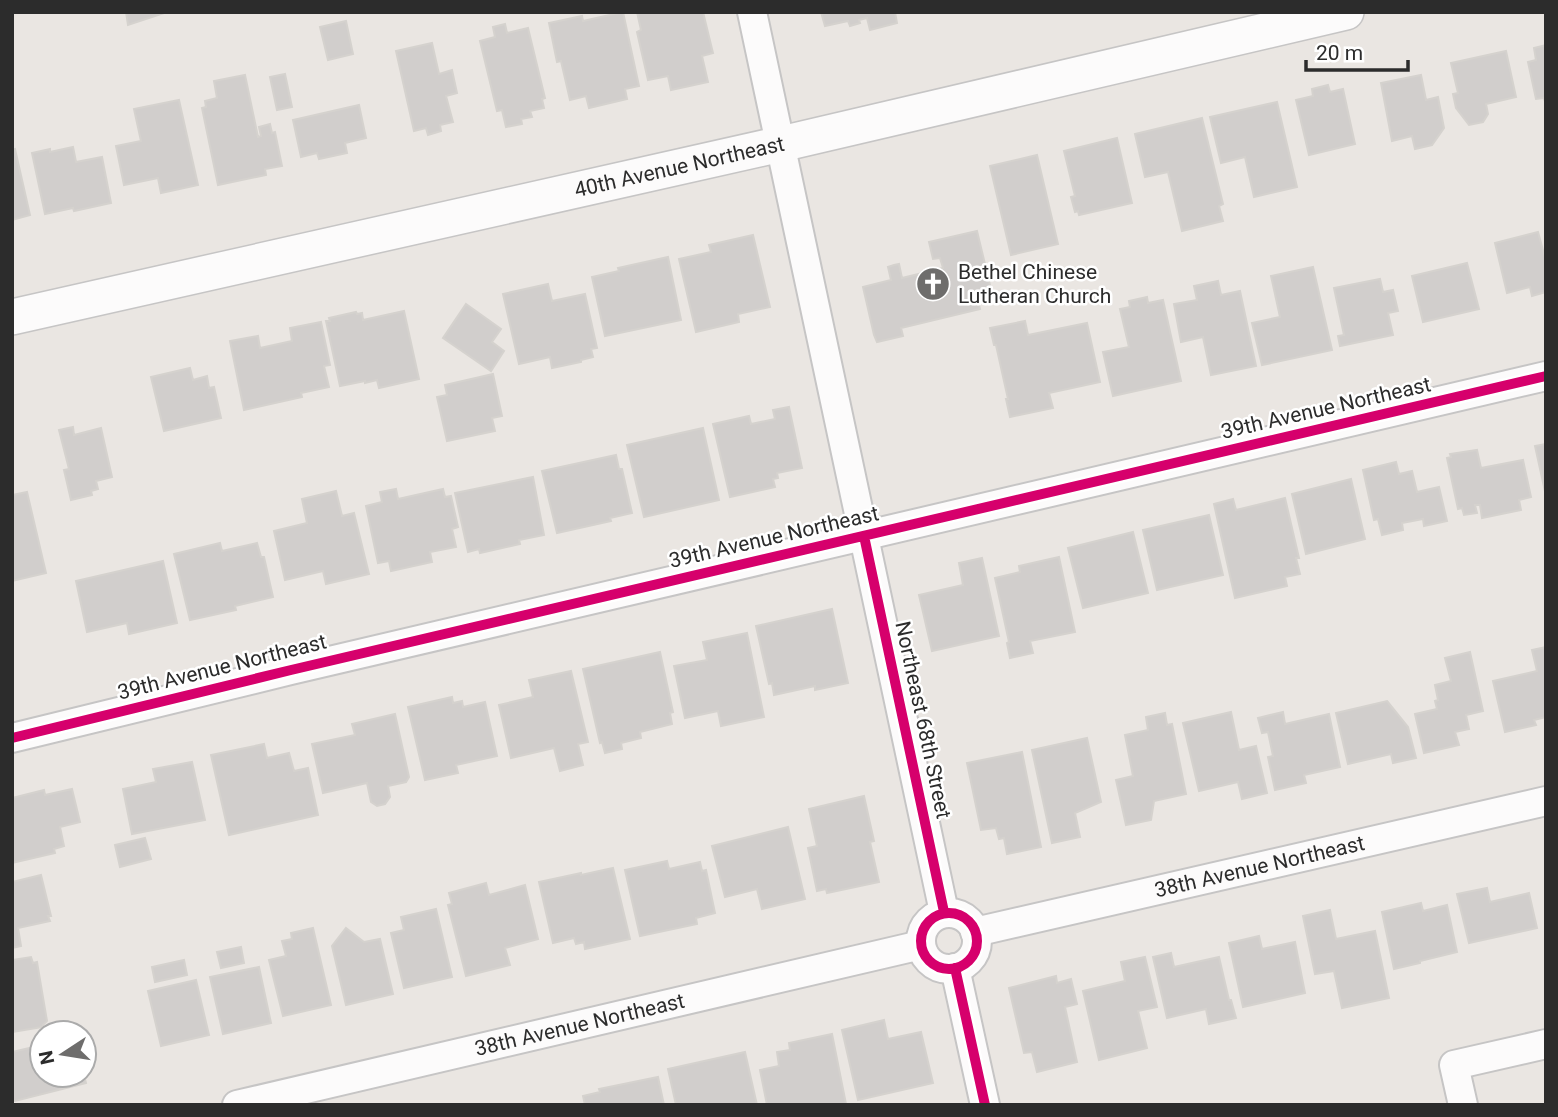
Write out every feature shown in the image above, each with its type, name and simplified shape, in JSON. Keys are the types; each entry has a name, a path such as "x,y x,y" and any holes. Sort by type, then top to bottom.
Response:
{"street":[{"name":"Northeast 68th Street","path":"752,12 944,912"},
{"name":"40th Avenue Northeast","path":"12,317 780,144 1346,12"},
{"name":"39th Avenue Northeast","path":"12,738 1546,376"},
{"name":"38th Avenue Northeast","path":"975,932 1546,802"},
{"path":"944,912 963,916 975,932 976,948 972,957 955,968 940,968 932,964 921,945 920,939 927,922 944,912"},
{"name":"38th Avenue Northeast","path":"237,1105 921,945"},
{"path":"955,968 985,1105"},
{"path":"1463,1105 1454,1065 1546,1044"}],"building":[{"path":"126,12 167,12 128,25"},
{"path":"623,12 639,86 625,89 627,99 589,108 586,96 570,100 561,61 557,62 549,23 582,16 583,21"},
{"path":"637,12 703,12 713,53 702,56 708,82 671,90 668,76 648,80 637,32 641,30"},
{"path":"821,12 895,12 897,23 870,30 867,18 850,26 848,21 825,26"},
{"path":"346,21 353,54 328,60 320,27"},
{"path":"505,24 507,33 528,28 545,98 542,99 544,108 530,111 532,117 521,119 522,124 506,127 502,110 497,111 480,41 495,37 493,27"},
{"path":"432,43 439,74 452,70 457,93 446,96 453,122 440,125 441,131 428,135 426,128 414,131 396,51"},
{"path":"1546,45 1546,105 1544,98 1536,99 1528,62 1536,60 1534,48"},
{"path":"1506,51 1516,97 1486,104 1488,114 1483,122 1469,125 1456,108 1453,94 1458,93 1451,63"},
{"path":"285,74 292,107 277,110 270,77"},
{"path":"245,75 258,137 261,136 259,127 270,124 272,133 275,132 282,166 265,169 266,175 218,185 202,108 206,107 205,101 217,98 214,81"},
{"path":"1421,75 1426,100 1438,97 1444,128 1432,145 1415,149 1412,136 1392,141 1381,83"},
{"path":"1328,85 1330,92 1343,89 1355,144 1309,155 1296,100 1313,96 1312,89"},
{"path":"179,100 198,185 161,193 158,178 124,185 116,146 141,141 134,109"},
{"path":"1277,102 1297,187 1254,197 1245,157 1221,163 1210,117"},
{"path":"359,105 366,138 345,143 347,153 319,159 317,153 301,157 293,120"},
{"path":"1202,118 1223,204 1219,206 1223,221 1182,231 1168,172 1145,177 1135,134"},
{"path":"1117,138 1132,203 1079,215 1078,211 1075,212 1071,197 1075,196 1064,151"},
{"path":"73,147 76,162 102,157 111,203 45,214 32,153"},
{"path":"15,149 30,215 12,220 12,150"},
{"path":"1037,155 1058,244 1011,255 990,166"},
{"name":"Bethel Chinese Lutheran Church","path":"977,231 991,289 976,292 980,309 901,328 903,336 877,342 863,287 891,280 888,267 894,265 899,264 902,278 943,268 940,258 933,259 929,242"},
{"path":"1538,232 1546,261 1546,292 1532,296 1530,287 1507,293 1495,243"},
{"path":"753,235 770,307 738,314 739,322 696,332 679,259 711,252 709,245"},
{"path":"668,257 681,320 605,336 592,277"},
{"path":"1467,263 1479,309 1423,322 1412,276"},
{"path":"1313,267 1332,350 1262,365 1252,323 1280,317 1271,276"},
{"path":"1380,279 1383,292 1393,290 1398,311 1388,313 1393,335 1340,346 1338,336 1344,335 1334,288"},
{"path":"1218,281 1221,295 1240,291 1256,366 1211,375 1203,337 1181,342 1174,304 1197,300 1194,286"},
{"path":"548,284 552,301 585,294 597,348 591,349 593,357 552,368 550,357 519,364 503,294"},
{"path":"1147,297 1148,303 1163,300 1181,381 1113,396 1103,352 1129,347 1120,309 1130,307 1129,301"},
{"path":"466,304 501,329 492,342 504,351 491,371 443,338"},
{"path":"404,311 419,379 379,388 377,380 340,386 326,321 356,312 362,313 363,320"},
{"path":"1025,321 1028,335 1087,323 1100,382 1049,393 1053,408 1010,417 996,345 990,328"},
{"path":"321,322 330,365 324,366 329,387 301,393 302,397 244,410 230,341 258,336 260,348 292,341 290,328"},
{"path":"190,368 193,380 207,376 209,388 214,387 221,418 164,431 151,377"},
{"path":"493,374 502,416 492,418 495,431 447,441 437,397 447,395 445,385"},
{"path":"789,407 802,468 777,473 778,478 773,479 775,487 730,497 713,424 749,416 751,424 775,419 773,410"},
{"path":"73,427 74,435 101,428 112,477 96,481 98,489 91,491 92,495 71,500 64,470 69,469 59,430"},
{"path":"703,428 719,500 644,517 627,445"},
{"path":"1546,444 1546,496 1535,446"},
{"path":"1477,450 1481,468 1523,460 1531,497 1519,500 1521,510 1482,518 1480,505 1475,505 1477,513 1464,515 1462,508 1458,509 1447,458 1451,457 1450,454"},
{"path":"616,455 632,513 610,518 611,521 557,533 542,471"},
{"path":"1396,462 1399,474 1412,471 1417,492 1439,487 1447,521 1424,526 1423,519 1402,523 1403,530 1382,535 1378,519 1374,520 1363,470"},
{"path":"533,477 544,535 519,540 520,544 480,553 479,549 468,552 455,493"},
{"path":"1351,479 1365,539 1306,554 1292,494"},
{"path":"396,489 398,499 443,489 445,497 451,496 458,527 452,529 456,547 430,552 432,562 391,571 389,561 378,563 366,506 382,502 380,492"},
{"path":"336,491 342,516 354,513 369,574 326,584 323,571 285,580 274,531 307,523 302,499"},
{"path":"27,492 46,573 12,581 12,495"},
{"path":"1285,498 1299,558 1296,558 1300,574 1285,577 1287,586 1235,598 1214,504 1233,499 1236,510"},
{"path":"1209,515 1223,575 1157,590 1143,530"},
{"path":"1133,532 1148,593 1083,608 1068,548"},
{"path":"220,543 222,551 257,543 261,557 264,557 273,597 235,606 236,610 190,620 174,554"},
{"path":"1059,557 1075,632 1030,641 1033,653 1010,658 995,578 1020,572 1019,566"},
{"path":"982,558 999,636 932,651 919,595 963,585 959,563"},
{"path":"163,561 177,623 129,634 127,623 87,632 76,581"},
{"path":"832,609 848,683 815,690 815,686 774,695 756,626"},
{"path":"747,633 764,717 721,726 718,711 685,718 674,666 707,660 703,642"},
{"path":"1546,647 1546,717 1534,720 1536,725 1505,732 1493,681 1537,671 1532,650"},
{"path":"660,652 673,712 670,713 672,724 640,732 641,738 621,743 622,749 605,753 602,742 600,743 583,669"},
{"path":"1470,652 1483,711 1466,715 1469,729 1455,732 1459,745 1424,753 1415,714 1437,709 1435,685 1451,681 1445,658"},
{"path":"571,671 588,742 578,744 583,765 560,771 554,748 511,758 499,705 533,697 529,680"},
{"path":"452,697 453,703 462,701 463,707 485,702 497,756 456,765 458,773 425,780 408,707"},
{"path":"1387,701 1408,727 1416,758 1393,763 1391,754 1348,764 1336,713"},
{"path":"1231,712 1239,750 1256,746 1267,793 1242,799 1238,782 1199,791 1183,723"},
{"path":"1283,712 1285,724 1329,714 1340,767 1304,775 1306,783 1275,790 1268,757 1273,756 1268,732 1262,733 1258,718"},
{"path":"1165,713 1167,725 1172,724 1186,794 1154,801 1151,820 1126,825 1116,780 1133,776 1125,735 1148,730 1146,717"},
{"path":"395,714 409,777 406,782 388,786 390,797 385,804 377,806 371,802 367,783 323,793 312,744 355,735 352,724"},
{"path":"1087,738 1101,802 1075,813 1080,837 1052,843 1032,750"},
{"path":"264,744 267,758 289,753 294,771 308,768 318,815 229,835 211,755"},
{"path":"1022,752 1041,847 1007,854 1004,838 999,839 996,828 981,830 967,763"},
{"path":"192,762 205,820 132,834 123,789 156,782 153,769"},
{"path":"72,789 80,822 60,827 64,846 54,849 55,853 12,863 12,798 44,790 45,795"},
{"path":"864,796 874,841 870,842 879,882 827,893 826,889 817,891 808,848 817,846 809,809"},
{"path":"788,827 805,899 762,909 757,889 725,897 712,846"},
{"path":"145,838 151,859 120,867 115,845"},
{"path":"667,861 669,869 700,862 702,871 706,870 715,913 696,918 697,924 640,936 625,870"},
{"path":"613,868 630,939 585,949 584,942 576,944 574,938 553,943 539,882"},
{"path":"41,875 50,921 18,928 21,946 12,948 12,882"},
{"path":"486,883 489,895 525,885 538,939 505,948 510,965 466,976 448,905 452,904 449,893"},
{"path":"1487,888 1490,902 1529,893 1537,928 1469,943 1457,894"},
{"path":"1421,903 1423,911 1447,905 1457,952 1394,969 1382,912"},
{"path":"436,909 452,977 404,988 391,933 404,930 401,917"},
{"path":"1330,910 1336,939 1375,931 1389,998 1342,1008 1334,971 1315,974 1303,916"},
{"path":"313,928 331,1005 283,1016 269,960 286,956 282,941 292,939 291,933"},
{"path":"346,928 364,942 380,939 393,994 346,1005 332,946"},
{"path":"1259,936 1262,949 1295,942 1305,993 1243,1007 1229,943"},
{"path":"241,947 244,963 221,968 217,952"},
{"path":"1171,953 1174,967 1219,957 1236,1018 1209,1024 1206,1009 1167,1018 1153,957"},
{"path":"31,957 33,963 37,962 47,1019 28,1019 28,1029 12,1032 12,960"},
{"path":"1145,957 1157,1007 1138,1011 1147,1048 1099,1060 1083,991 1125,981 1121,962"},
{"path":"184,960 187,975 155,982 152,967"},
{"path":"259,967 271,1023 223,1034 210,977"},
{"path":"1056,976 1057,983 1071,979 1077,1004 1065,1007 1077,1062 1037,1072 1032,1052 1024,1053 1009,988"},
{"path":"196,980 209,1035 161,1046 148,991"},
{"path":"884,1020 888,1039 921,1032 933,1083 858,1100 842,1030"},
{"path":"832,1034 846,1104 767,1105 760,1070 779,1066 777,1052 790,1050 789,1043"},
{"path":"28,1048 28,1089 62,1089 15,1101 12,1099 12,1052"},
{"path":"745,1052 757,1105 676,1105 668,1069"},
{"path":"658,1077 664,1105 585,1105 583,1096 600,1092 599,1089"}],"cycle path":[{"path":"12,738 291,670 1546,376"},
{"path":"864,536 944,912"},
{"path":"943,913 955,913 969,921 977,935 977,941 975,952 969,961 955,969 943,969 926,957 921,947 921,935 933,918 943,913"},
{"path":"955,968 985,1105"}],"place":[{"name":"Bethel Chinese Lutheran Church","path":"933,284"}]}
